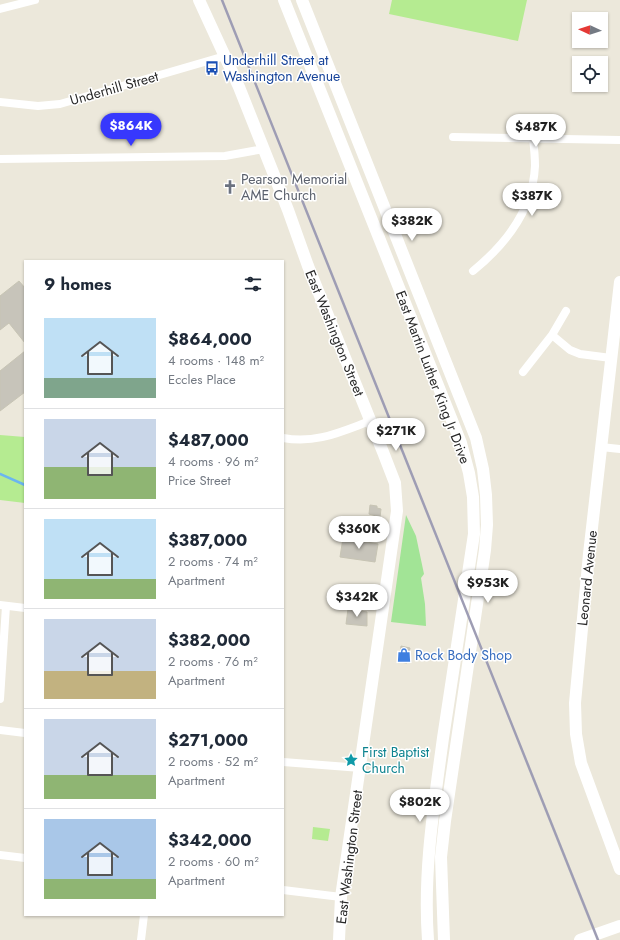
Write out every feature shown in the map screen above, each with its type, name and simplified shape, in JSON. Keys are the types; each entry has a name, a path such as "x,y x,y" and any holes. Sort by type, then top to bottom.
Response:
{"main road":[{"name":"East Washington Street","path":"199,0 225,56 264,149 395,483 397,502 361,768 341,897 339,940"},
{"name":"East Martin Luther King Jr Drive","path":"284,0 461,443 469,473 473,497 474,534 448,708 427,865 426,902 428,940"},
{"name":"East Martin Luther King Jr Drive","path":"302,0 476,438 483,469 486,494 487,525 485,550 460,711 445,821 442,857 444,940"},
{"name":"Leonard Avenue","path":"620,282 576,690 576,734 581,763 620,868"},
{"path":"580,940 620,926"}],"street":[{"path":"0,10 35,0"},
{"name":"Underhill Street","path":"0,102 38,106 60,104 225,56"},
{"path":"453,137 620,140"},
{"path":"473,271 484,262 509,234 527,206 535,166 533,138"},
{"path":"0,159 225,156 264,149"},
{"path":"523,372 552,335 566,311"},
{"path":"552,335 570,350 580,354 611,358"},
{"path":"284,438 297,441 318,439 370,421"},
{"path":"601,447 620,450"},
{"path":"0,699 3,605 24,608"},
{"path":"0,730 24,733"},
{"path":"284,762 361,768"},
{"path":"0,855 24,858"},
{"path":"284,890 341,897"},
{"path":"141,940 144,916"}],"green space":[{"path":"392,0 527,0 518,41 389,14"},
{"path":"0,435 24,437 24,503 0,500"},
{"path":"406,515 416,536 424,574 421,578 425,604 426,626 391,622"},
{"path":"313,827 330,829 328,841 312,839"}],"building":[{"path":"19,281 24,287 24,342 9,323 0,330 0,296"},
{"path":"24,352 24,393 0,411 0,371"},
{"path":"370,505 377,506 377,508 381,509 380,517 369,514"},
{"path":"343,538 378,544 375,562 340,557"},
{"path":"348,609 367,612 367,626 346,624"},
{"name":"Rock Body Shop","path":"401,646 410,648 407,663 399,662"}],"waterway":[{"path":"0,474 24,485"}],"railway":[{"path":"222,0 598,940"}],"place":[{"name":"Underhill Street at Washington Avenue","path":"212,68"},
{"name":"Pearson Memorial AME Church","path":"230,187"},
{"name":"Rock Body Shop","path":"404,655"},
{"name":"First Baptist Church","path":"351,760"}]}
